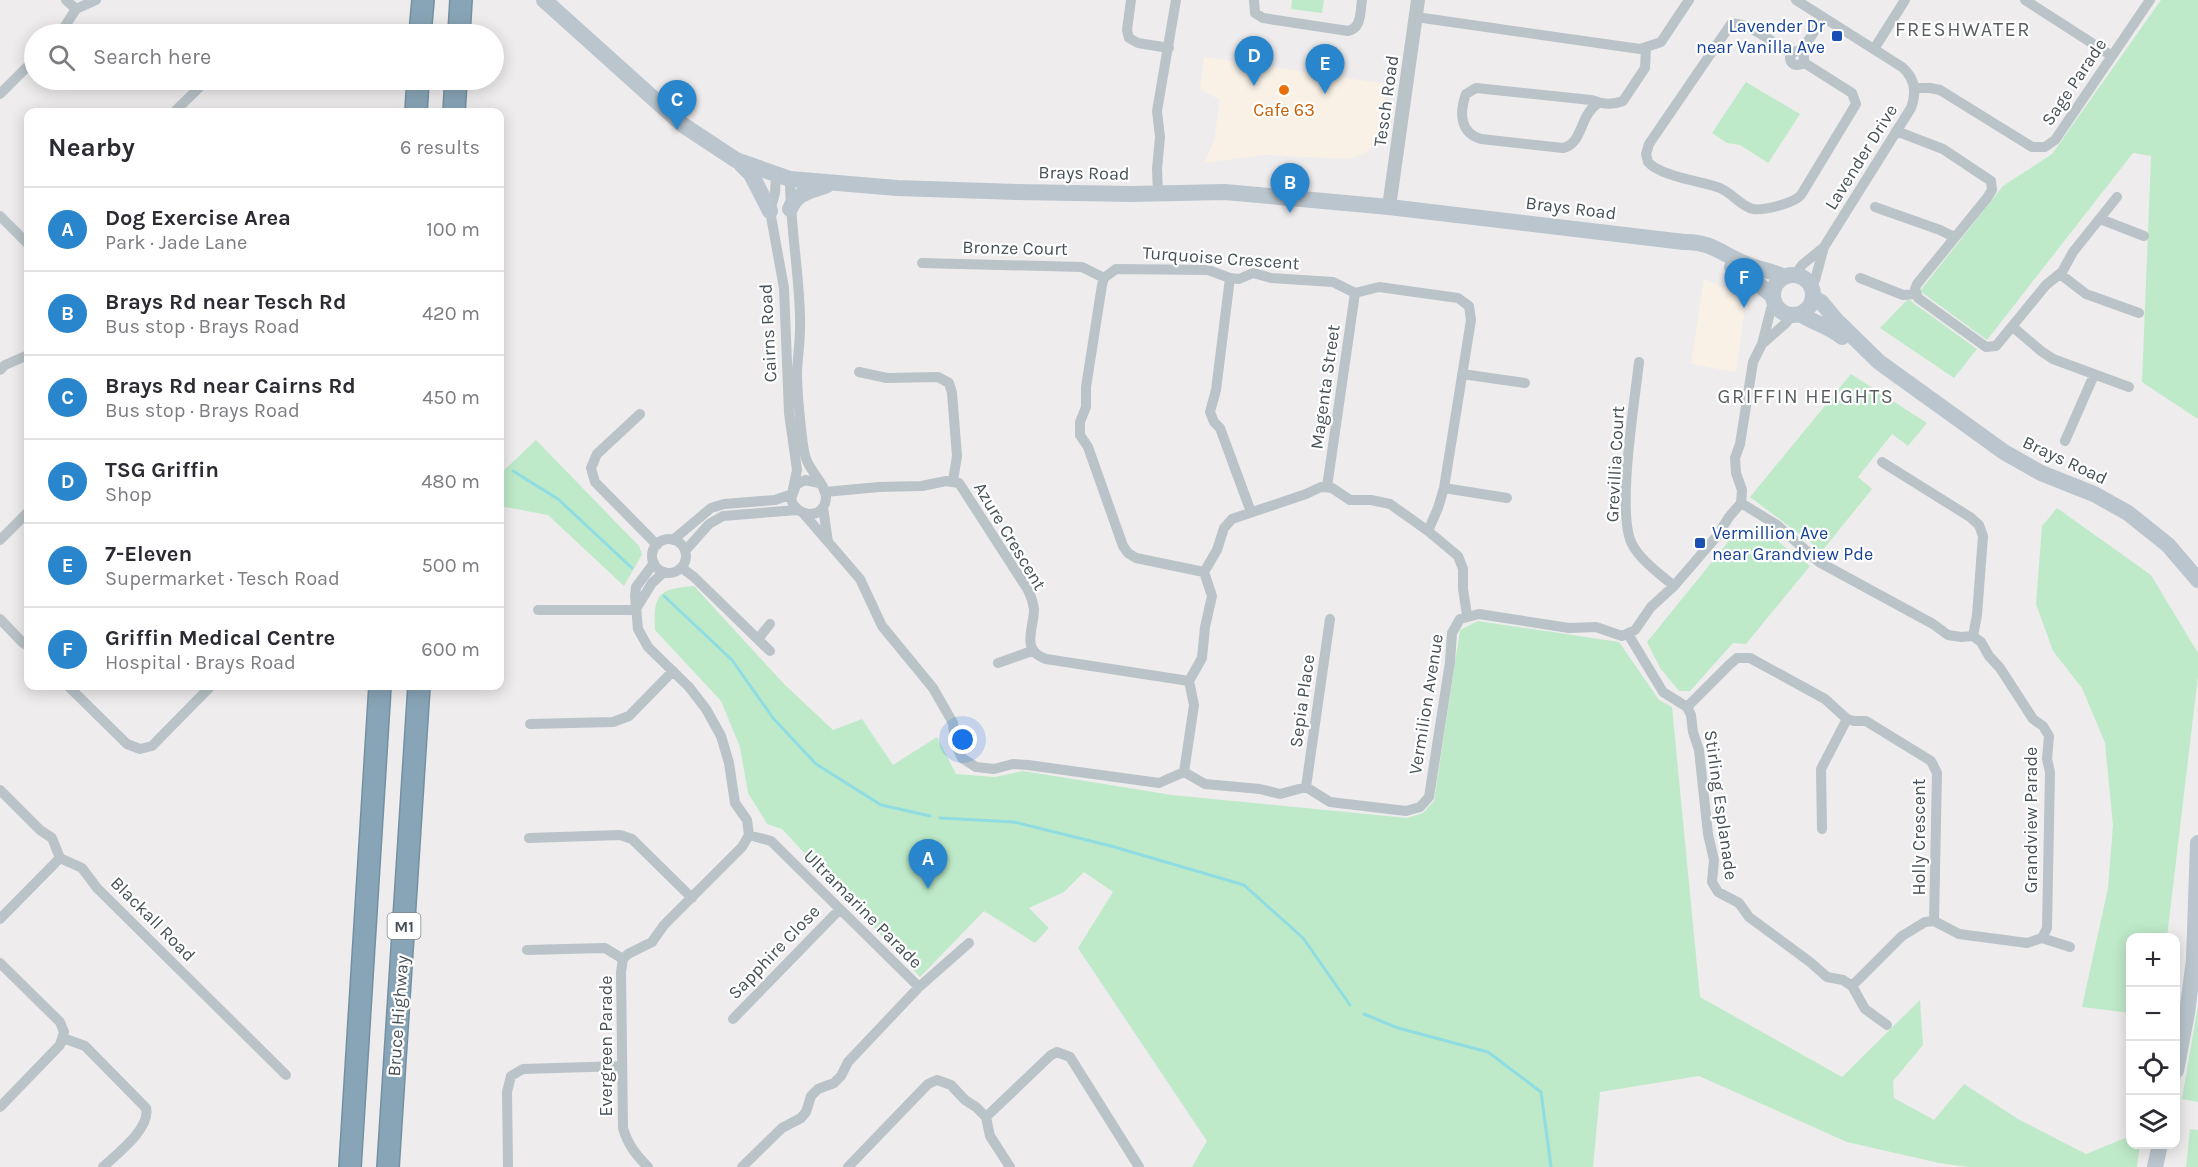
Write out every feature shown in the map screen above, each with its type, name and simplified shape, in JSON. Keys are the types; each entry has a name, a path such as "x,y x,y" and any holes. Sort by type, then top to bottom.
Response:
{"highway":[{"path":"421,24 423,0"},
{"path":"460,24 461,0"},
{"path":"416,108 417,90"},
{"path":"454,108 455,90"},
{"name":"M1","path":"350,1167 380,690"},
{"name":"Bruce Highway","path":"388,1167 419,690"}],"main road":[{"name":"Brays Road","path":"544,0 684,125 736,160 783,177 831,183 1017,192 1225,192 1389,207 1706,244 1742,263 1790,276"},
{"path":"736,160 751,174 770,211"},
{"path":"790,209 794,199 801,194 831,183"},
{"name":"Brays Road","path":"1684,242 1749,277 1774,300"},
{"path":"1790,276 1801,277 1812,291 1809,307 1796,314 1782,312 1774,300 1776,285 1790,276"},
{"name":"Brays Road","path":"1812,291 1837,321 1879,362 2025,465 2056,480 2094,494 2128,513 2168,545 2198,580"},
{"name":"Brays Road","path":"1796,314 1827,326 1864,357 1879,362"},
{"path":"2180,1046 2194,960 2198,843"},
{"path":"2155,1167 2159,1149"}],"street":[{"path":"66,0 76,9"},
{"path":"66,24 76,9 96,0"},
{"path":"1131,0 1127,30 1129,38 1138,43 1169,48"},
{"path":"1158,193 1157,168 1160,137 1157,111 1176,0"},
{"path":"1254,0 1255,13 1263,18 1348,31 1354,29 1358,24 1362,0"},
{"name":"Tesch Road","path":"1389,207 1418,0"},
{"path":"1416,17 1626,48 1646,48 1656,45 1664,38 1689,0"},
{"name":"Lavender Drive","path":"1796,0 1906,71 1915,88 1911,108 1824,247 1812,291"},
{"path":"1874,49 1905,0"},
{"path":"2025,0 2112,56"},
{"name":"Sage Parade","path":"1915,88 1940,90 2032,147 2042,148 2055,140 2150,0"},
{"path":"1799,56 1823,18"},
{"path":"1731,24 1745,25 1799,56 1849,91 1856,101 1847,120 1796,200 1752,208 1722,189 1659,170 1648,162 1646,154 1649,144 1731,24"},
{"path":"1598,103 1586,114 1575,141 1563,148 1477,138 1470,134 1461,120 1466,94 1476,88 1576,98 1598,103 1616,103 1626,99 1645,68 1646,48"},
{"path":"0,94 24,70"},
{"path":"178,108 197,90"},
{"path":"1576,98 1586,114"},
{"path":"1896,131 1943,149 1991,181 1990,193 1917,284 1915,294"},
{"name":"Cairns Road","path":"783,177 790,209 800,316 797,373 802,435 807,462 822,488"},
{"name":"Cairns Road","path":"783,177 770,211 784,288 789,413 797,470 792,491"},
{"path":"1860,278 1903,295 1915,294 1986,347 1996,346 2046,285 2060,274 2073,252 2117,197"},
{"path":"1875,207 1954,237"},
{"path":"0,216 24,240"},
{"path":"2100,219 2144,236"},
{"name":"Lavender Drive","path":"1790,276 1824,247"},
{"name":"Bronze Court","path":"922,263 1082,267 1104,278"},
{"name":"Turquoise Crescent","path":"1104,278 1116,269 1208,270 1239,279 1253,273 1272,278 1333,282 1355,293"},
{"path":"2060,274 2086,294 2139,313"},
{"path":"1104,278 1086,387 1086,407 1080,422 1080,435 1088,447 1123,546 1128,553 1136,558 1204,572"},
{"path":"1230,278 1216,390 1210,412 1214,422 1220,428 1251,512"},
{"path":"1355,293 1379,287 1458,298 1469,306 1471,320 1444,488 1428,531"},
{"name":"Magenta Street","path":"1327,486 1355,293"},
{"path":"1184,772 1194,705 1189,681 1202,658 1204,627 1212,596 1204,572 1217,549 1224,528 1233,519 1327,486 1350,500 1371,500 1390,504 1428,531 1461,561 1467,615 1479,614 1569,628 1596,627 1615,634 1628,634 1640,626 1651,607 1674,586 1717,536 1741,503 1742,490 1736,473 1735,458 1740,444 1753,362 1762,344 1774,300"},
{"path":"1762,344 1796,314"},
{"path":"2013,327 2047,356 2129,387"},
{"path":"0,370 24,356"},
{"name":"Grevillia Court","path":"1639,362 1630,444 1627,528 1637,552 1674,586"},
{"path":"859,372 887,378 938,377 949,383 952,393 957,456 953,481"},
{"path":"1462,374 1525,383"},
{"path":"2065,441 2094,375"},
{"path":"640,414 597,454 591,468 594,482 657,545"},
{"path":"1741,503 1777,525 1819,562 1948,635 1973,636 1977,615 1983,536 1979,525 1970,517 1882,462"},
{"path":"673,540 711,508 724,504 774,500 792,491 805,480 822,488 826,497 823,507 828,543"},
{"name":"Azure Crescent","path":"822,488 922,486 953,481 959,483 1028,590 1034,609 1030,641 1032,651"},
{"path":"1444,488 1507,498"},
{"path":"792,491 792,503 860,579 882,626 933,688 953,723 955,744 962,758 976,767 994,769 1028,765 1159,783 1184,772"},
{"path":"685,552 710,524 723,516 814,513 823,507"},
{"path":"0,540 24,516"},
{"path":"673,540 681,544 686,560 682,568 674,573 664,572 654,563 653,554 657,545 673,540"},
{"path":"654,563 636,587 634,596 638,629 648,647 673,671 706,709 721,736 729,764 735,803 747,820 748,835"},
{"path":"682,568 770,651"},
{"path":"635,610 652,583 664,572"},
{"path":"538,610 635,610"},
{"name":"Vermilion Avenue","path":"1306,787 1330,802 1406,811 1420,807 1429,797 1450,662 1452,633 1460,619 1467,615"},
{"path":"0,619 24,643"},
{"name":"Sepia Place","path":"1306,787 1330,619"},
{"path":"758,639 770,624"},
{"path":"1628,634 1663,692 1687,707"},
{"name":"Grandview Parade","path":"1973,636 1981,642 2033,719 2043,726 2049,736 2047,928 2042,938"},
{"path":"998,663 1032,651 1037,656 1046,659 1189,681"},
{"name":"Holly Crescent","path":"1687,707 1737,658 1750,658 1825,699 1847,719 1866,721 1931,760 1937,773 1934,921"},
{"path":"530,724 613,722 629,716 673,671"},
{"path":"72,690 127,744 140,749 152,746 207,690"},
{"name":"Stirling Esplanade","path":"1687,707 1700,750 1708,834 1714,860 1712,882 1718,892 1739,903 1749,917 1827,977 1843,980 1852,986"},
{"path":"1822,829 1821,769 1847,719"},
{"path":"1184,772 1205,784 1260,789 1280,794 1306,787"},
{"name":"Blackall Road","path":"0,790 40,830 52,838 60,858 82,868 97,888 285,1075"},
{"path":"529,838 620,835 632,839 692,898"},
{"name":"Evergreen Parade","path":"648,1167 627,1143 623,1128 621,972 623,959 652,942 664,925 742,847 748,835"},
{"name":"Ultramarine Parade","path":"742,1167 782,1128 801,1118 806,1112 811,1096 818,1089 834,1083 841,1076 848,1062 919,987 771,841 748,835"},
{"path":"0,919 60,858"},
{"name":"Sapphire Close","path":"733,1019 840,909"},
{"path":"1887,1025 1865,1009 1852,986 1902,936 1925,922 1934,921 1959,934 2027,943 2042,938 2070,947"},
{"path":"919,987 969,943"},
{"path":"526,950 605,948 623,959"},
{"path":"0,963 60,1022 64,1032 60,1046 0,1107"},
{"path":"63,1038 85,1046 146,1108 146,1119 138,1133 104,1167"},
{"path":"986,1117 1051,1055 1057,1052 1070,1057 1139,1167"},
{"path":"508,1167 507,1092 511,1076 523,1069 622,1066"},
{"path":"848,1167 928,1084 937,1080 951,1085 986,1117 990,1136 1010,1167"}],"shaded area":[{"path":"1204,57 1387,84 1377,137 1373,146 1367,152 1350,159 1264,155 1204,163 1214,141 1220,100 1200,89"},
{"path":"1704,279 1741,296 1744,314 1736,372 1691,364"}],"green space":[{"path":"1292,0 1324,0 1322,13 1291,9"},
{"path":"2161,0 2198,0 2198,419 2142,382 2151,156 2133,153 1987,340 1920,291 2003,186 2052,154"},
{"path":"1746,82 1800,114 1768,163 1740,145 1727,143 1712,133"},
{"path":"1908,299 1977,349 1954,378 1880,328"},
{"path":"1851,374 1927,423 1908,446 1892,434 1858,477 1872,489 1822,551 1750,497"},
{"path":"536,440 639,546 642,554 624,586 548,515 504,507 504,470"},
{"path":"2057,508 2151,575 2198,653 2198,676 2167,933 2126,933 2126,1012 2082,1007 2108,888 2113,825 2105,743 2082,688 2053,651 2036,604 2042,526"},
{"path":"1763,530 1810,566 1746,644 1733,643 1690,691 1679,691 1660,668 1647,642 1737,531"},
{"path":"694,586 784,684 833,730 862,719 893,765 937,737 956,774 995,777 1023,771 1172,795 1407,818 1423,813 1434,801 1460,630 1478,621 1619,642 1659,700 1672,707 1700,997 1842,1077 1920,1000 1923,1045 1893,1081 1894,1098 1934,1120 1964,1084 2018,1119 2086,1154 2126,1138 2126,1149 2139,1149 2137,1167 1968,1167 1939,1163 1847,1142 1699,1076 1600,1092 1593,1167 1192,1167 1207,1141 1078,948 1113,892 1084,872 1064,892 1029,908 1049,928 1035,943 984,911 920,977 782,829 767,824 748,793 740,747 721,701 655,630 657,601 666,591"},
{"path":"2198,1005 2198,1102 2182,1099"},
{"path":"2190,1129 2198,1130 2198,1167 2186,1167"}],"waterway":[{"path":"513,471 558,499 632,568"},
{"path":"664,596 732,660 773,718 816,764 881,805 930,816"},
{"path":"940,818 1014,822 1111,846 1244,885 1303,938 1350,1005"},
{"path":"1364,1014 1398,1028 1488,1052 1541,1092 1551,1167"}],"place":[{"name":"Lavender Dr near Vanilla Ave","path":"1837,36"},
{"name":"TSG Griffin","path":"1254,86"},
{"name":"Cafe 63","path":"1284,90"},
{"name":"7-Eleven","path":"1325,94"},
{"name":"Brays Rd near Cairns Rd","path":"677,130"},
{"name":"Brays Rd near Tesch Rd","path":"1290,213"},
{"name":"Griffin Medical Centre","path":"1744,308"},
{"name":"Vermillion Ave near Grandview Pde","path":"1700,543"},
{"name":"Dog Exercise Area","path":"928,889"}],"district":[{"name":"FRESHWATER","path":"1963,29"},
{"name":"GRIFFIN HEIGHTS","path":"1806,396"}]}
